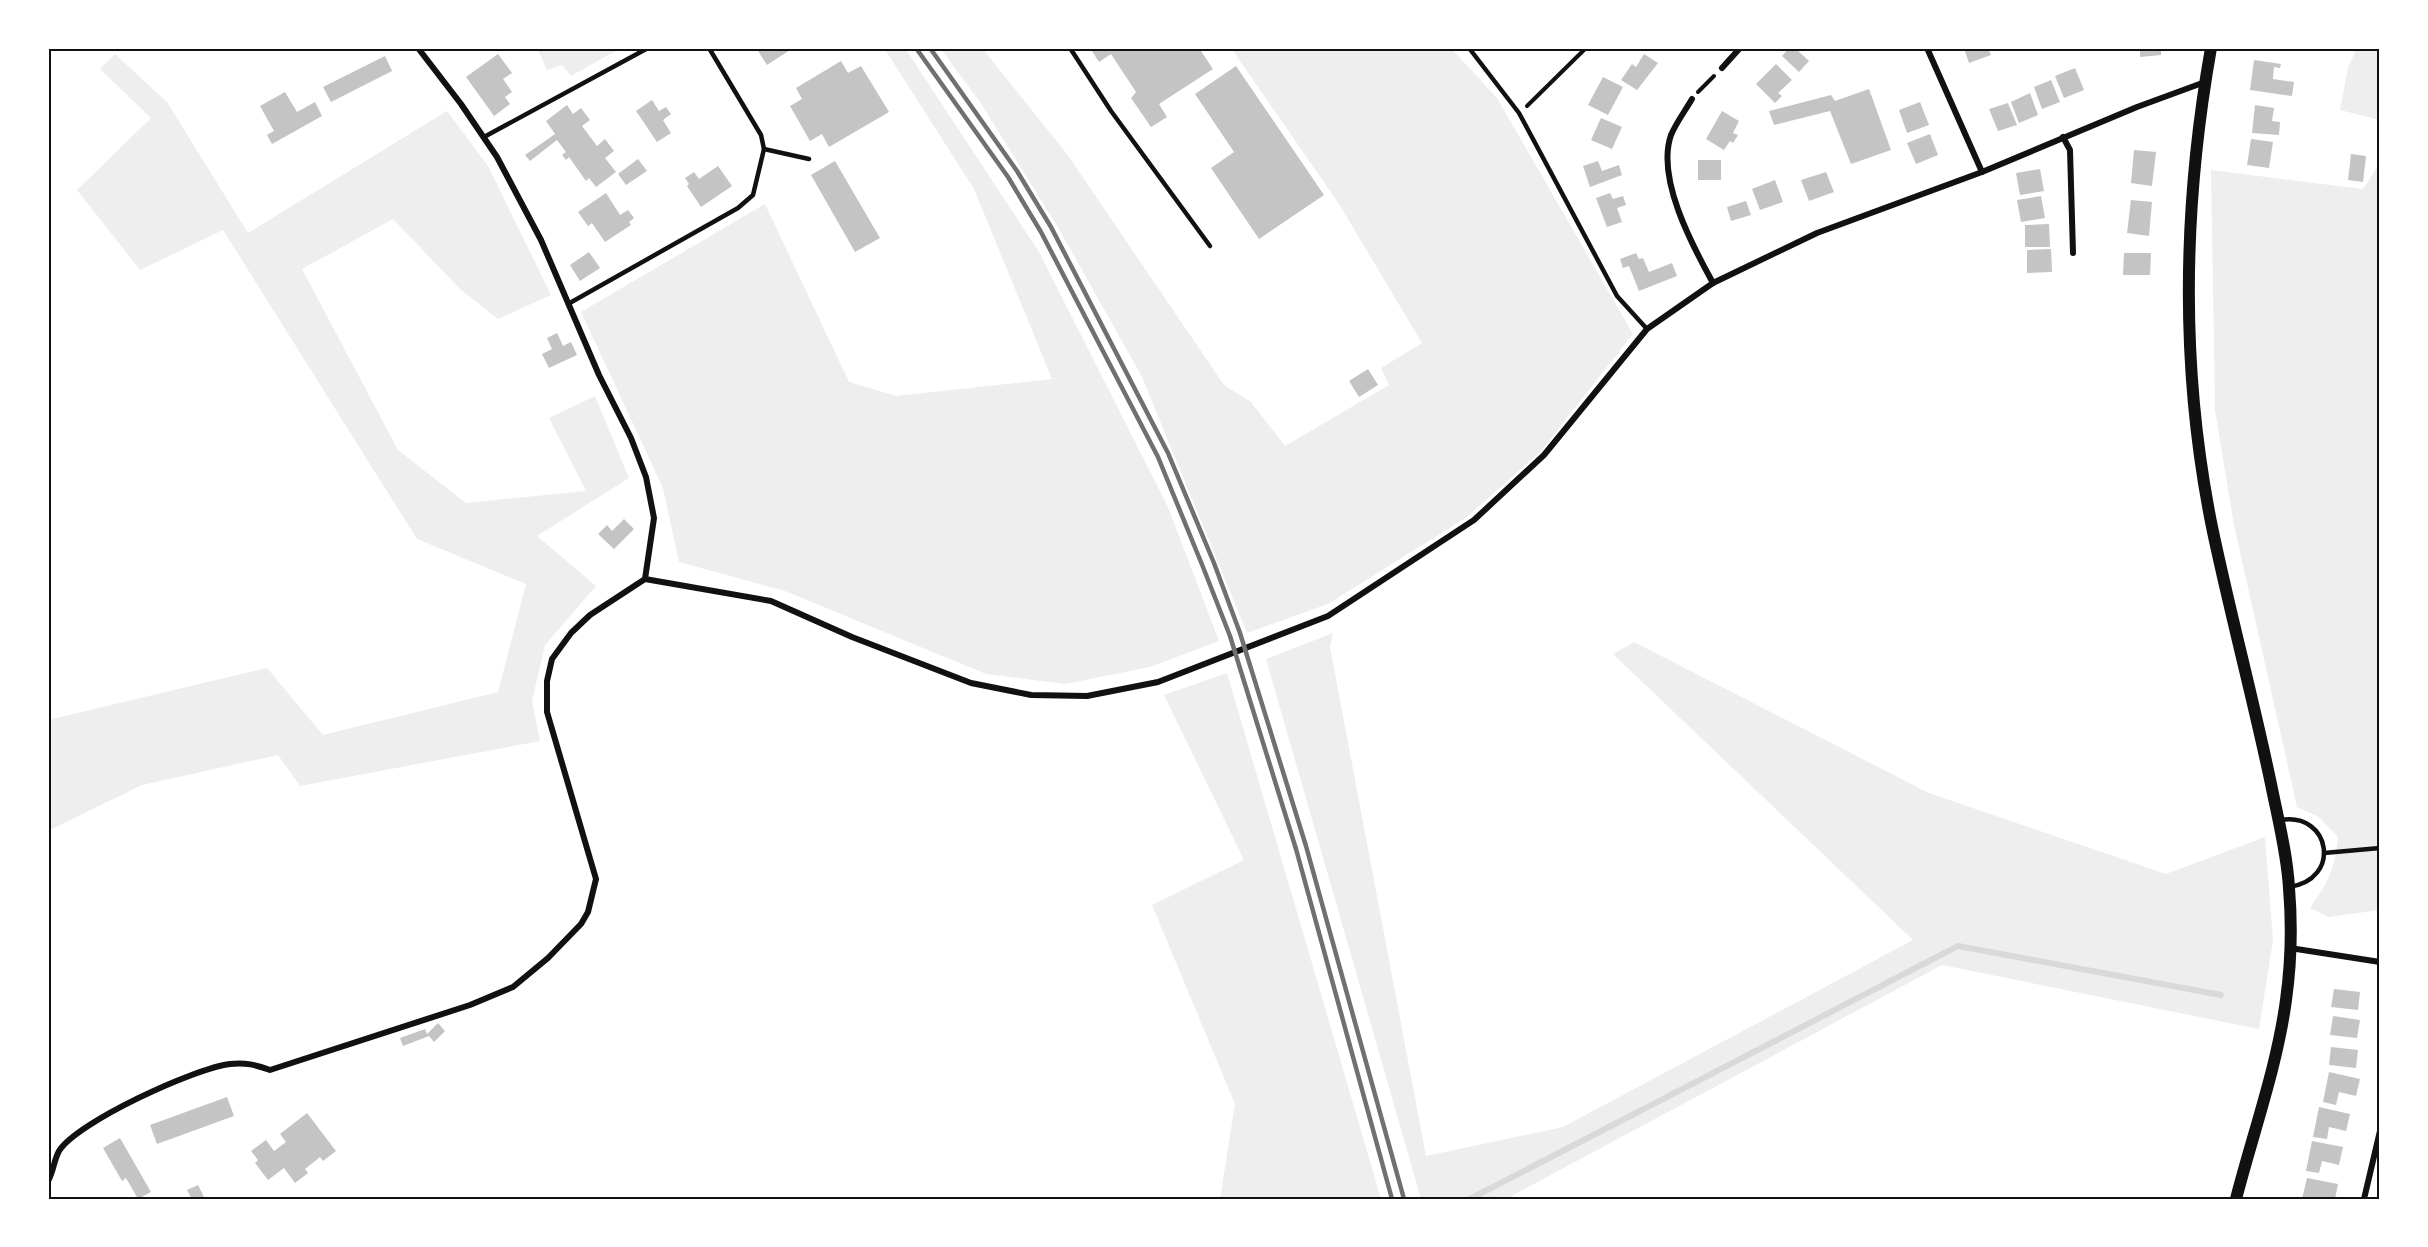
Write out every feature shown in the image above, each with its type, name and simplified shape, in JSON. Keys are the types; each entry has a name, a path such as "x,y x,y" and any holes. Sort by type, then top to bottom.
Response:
{"main road":[{"path":"2211,48 2192,189 2189,278 2193,391 2203,476 2279,821 2289,887 2290,948 2286,999 2273,1060 2236,1199"}],"street":[{"path":"418,48 484,137 541,240 646,477 654,518 645,579"},
{"path":"1722,68 1740,48"},
{"path":"1927,48 1982,172"},
{"path":"48,1181 59,1150 113,1111 159,1089 228,1064 250,1063 270,1070 470,1005 513,987 570,936 588,912 596,879 547,712 550,667 556,652 590,615 645,579 771,601 852,637 972,683 1021,693 1087,696 1158,682 1328,616 1474,520 1544,455 1647,328 1713,283 1817,233 1982,172 2063,137 2205,82"},
{"path":"1692,99 1671,136 1667,174 1675,202 1713,283"},
{"path":"2063,137 2070,150 2073,253"},
{"path":"2290,948 2380,963"},
{"path":"2364,1199 2380,1132"}],"lane":[{"path":"484,137 648,48"},
{"path":"568,304 738,208 753,195 764,149 761,135 709,48"},
{"path":"1070,48 1111,111 1210,246"},
{"path":"1469,48 1519,113 1617,296 1647,328"},
{"path":"764,149 809,159"},
{"path":"2279,821 2290,819 2310,825 2318,833 2324,853 2318,874 2310,881 2289,887"},
{"path":"2324,853 2380,848"}],"path":[{"path":"1519,113 1586,48"},
{"path":"1701,88 1710,80"}],"shaded area":[{"path":"537,48 621,48 571,76 562,65 547,70"},
{"path":"884,48 905,48 1039,252 1168,507 1219,641 1150,667 1065,684 986,674 785,591 679,562 663,488 581,312 765,204 849,382 896,396 1052,379 974,189"},
{"path":"940,48 982,48 1067,154 1224,385 1251,402 1285,446 1389,385 1381,368 1422,343 1339,204 1231,48 1451,48 1497,98 1633,334 1541,451 1467,517 1328,604 1247,633 1142,377 1059,229 980,102"},
{"path":"2357,48 2380,48 2380,120 2340,110 2348,68"},
{"path":"115,54 167,102 248,233 447,111 488,166 551,295 498,319 460,289 393,219 302,269 398,450 466,503 586,491 549,418 595,396 629,478 537,536 596,586 545,645 532,701 540,741 300,786 278,755 142,785 48,831 48,720 267,668 323,735 498,692 526,584 417,539 223,230 140,270 77,190 151,118 100,69"},
{"path":"2380,163 2380,910 2329,917 2310,908 2330,875 2338,837 2319,817 2297,807 2234,525 2215,410 2211,170 2363,189"},
{"path":"1333,633 1330,647 1426,1156 1563,1127 1913,940 1613,654 1634,642 1929,793 2166,874 2265,837 2273,940 2259,1029 1942,965 1506,1199 1421,1199 1266,659"},
{"path":"1227,673 1381,1199 1220,1199 1235,1104 1152,905 1244,860 1164,695"}],"building":[{"path":"756,48 793,48 767,65"},
{"path":"1090,48 1199,48 1213,69 1159,104 1167,117 1151,127 1131,98 1136,92 1111,54 1099,62"},
{"path":"1789,48 1795,48 1809,61 1799,72 1782,56"},
{"path":"1964,48 1988,48 1991,55 1969,63"},
{"path":"2140,48 2161,48 2161,55 2140,57"},
{"path":"498,54 512,73 503,79 512,92 505,97 510,104 494,116 466,77"},
{"path":"1644,54 1658,63 1637,90 1621,80 1632,64 1636,67"},
{"path":"385,56 392,71 331,102 323,87"},
{"path":"2254,60 2281,64 2280,68 2274,67 2273,79 2294,82 2292,96 2250,90"},
{"path":"841,61 848,73 861,66 889,112 829,147 822,134 810,141 790,106 802,99 796,88"},
{"path":"1776,64 1792,80 1778,93 1782,96 1775,103 1756,84"},
{"path":"1236,66 1324,195 1259,239 1211,168 1234,152 1195,94"},
{"path":"2075,68 2084,90 2064,98 2055,76"},
{"path":"1603,77 1623,87 1608,115 1588,105"},
{"path":"2051,80 2060,102 2042,109 2034,87"},
{"path":"1869,89 1891,150 1851,164 1830,111 1774,125 1769,111 1831,95 1835,101"},
{"path":"285,92 297,112 315,102 322,116 272,144 267,135 274,131 260,106"},
{"path":"2030,93 2038,115 2019,123 2011,102"},
{"path":"652,100 659,111 666,107 671,114 663,120 671,133 657,142 636,111"},
{"path":"1920,102 1929,125 1907,133 1899,110"},
{"path":"2008,103 2017,125 1998,131 1989,109"},
{"path":"567,105 573,114 581,108 590,120 582,126 597,146 605,139 614,151 605,158 616,172 596,187 589,178 586,181 569,157 566,160 562,155 566,152 557,140 530,161 525,155 555,134 546,121"},
{"path":"2255,105 2274,108 2272,121 2280,122 2279,135 2252,133"},
{"path":"1722,111 1739,121 1733,133 1738,135 1733,143 1730,141 1724,150 1706,139"},
{"path":"1601,118 1622,127 1612,149 1591,140"},
{"path":"1930,134 1938,155 1916,164 1907,143"},
{"path":"2251,139 2273,142 2269,168 2247,165"},
{"path":"2134,150 2156,152 2152,186 2131,183"},
{"path":"2351,154 2366,156 2363,182 2348,180"},
{"path":"638,159 647,171 626,185 618,174"},
{"path":"1698,160 1721,160 1721,180 1698,180"},
{"path":"835,161 880,238 855,252 811,175"},
{"path":"1598,161 1602,171 1619,165 1622,175 1590,187 1583,166"},
{"path":"718,166 732,186 701,207 687,186 689,184 685,178 694,172 699,179"},
{"path":"2040,169 2044,191 2020,195 2016,173"},
{"path":"1826,172 1834,192 1809,201 1801,180"},
{"path":"1775,180 1783,202 1760,210 1752,189"},
{"path":"606,193 620,215 628,210 634,218 629,222 631,225 605,242 592,223 588,226 578,212"},
{"path":"1610,193 1613,199 1623,196 1626,205 1617,208 1622,222 1607,227 1596,198"},
{"path":"2041,196 2045,218 2021,222 2017,200"},
{"path":"2131,200 2152,202 2149,236 2127,233"},
{"path":"1746,201 1751,215 1731,221 1727,207"},
{"path":"2049,224 2050,247 2025,247 2025,225"},
{"path":"2051,249 2052,272 2027,273 2027,250"},
{"path":"589,252 600,268 580,281 570,265"},
{"path":"1636,253 1639,259 1643,258 1649,272 1672,263 1677,276 1639,291 1629,266 1623,268 1620,259"},
{"path":"2124,253 2151,253 2150,275 2123,275"},
{"path":"557,333 563,346 571,342 577,355 549,368 542,354 552,349 547,338"},
{"path":"1368,369 1378,385 1359,397 1349,381"},
{"path":"624,519 634,529 614,549 598,534 607,525 612,531"},
{"path":"2334,989 2360,992 2358,1010 2331,1007"},
{"path":"2333,1016 2360,1020 2357,1038 2330,1035"},
{"path":"438,1023 445,1031 434,1042 429,1036 403,1046 400,1038 425,1029 427,1034"},
{"path":"2331,1047 2358,1050 2356,1068 2329,1065"},
{"path":"2329,1072 2360,1079 2356,1096 2339,1092 2336,1105 2323,1102"},
{"path":"227,1097 234,1116 157,1144 150,1125"},
{"path":"2319,1107 2350,1114 2346,1131 2329,1127 2327,1139 2313,1137"},
{"path":"307,1113 336,1151 323,1161 320,1157 305,1169 308,1173 295,1183 284,1168 268,1180 255,1163 258,1160 251,1151 266,1140 274,1151 286,1142 280,1134"},
{"path":"120,1138 151,1192 138,1199 126,1178 122,1181 103,1148"},
{"path":"2312,1141 2343,1147 2339,1165 2322,1161 2319,1173 2306,1171"},
{"path":"2307,1178 2338,1184 2335,1199 2302,1199"},
{"path":"198,1185 205,1199 192,1199 187,1190"}],"waterway":[{"path":"1470,1199 1958,946 2221,995"}],"railway":[{"path":"916,48 1008,177 1041,232 1158,457 1230,636 1296,849 1392,1199"},
{"path":"930,48 1017,171 1051,227 1168,453 1214,563 1240,633 1306,846 1404,1199"}]}
